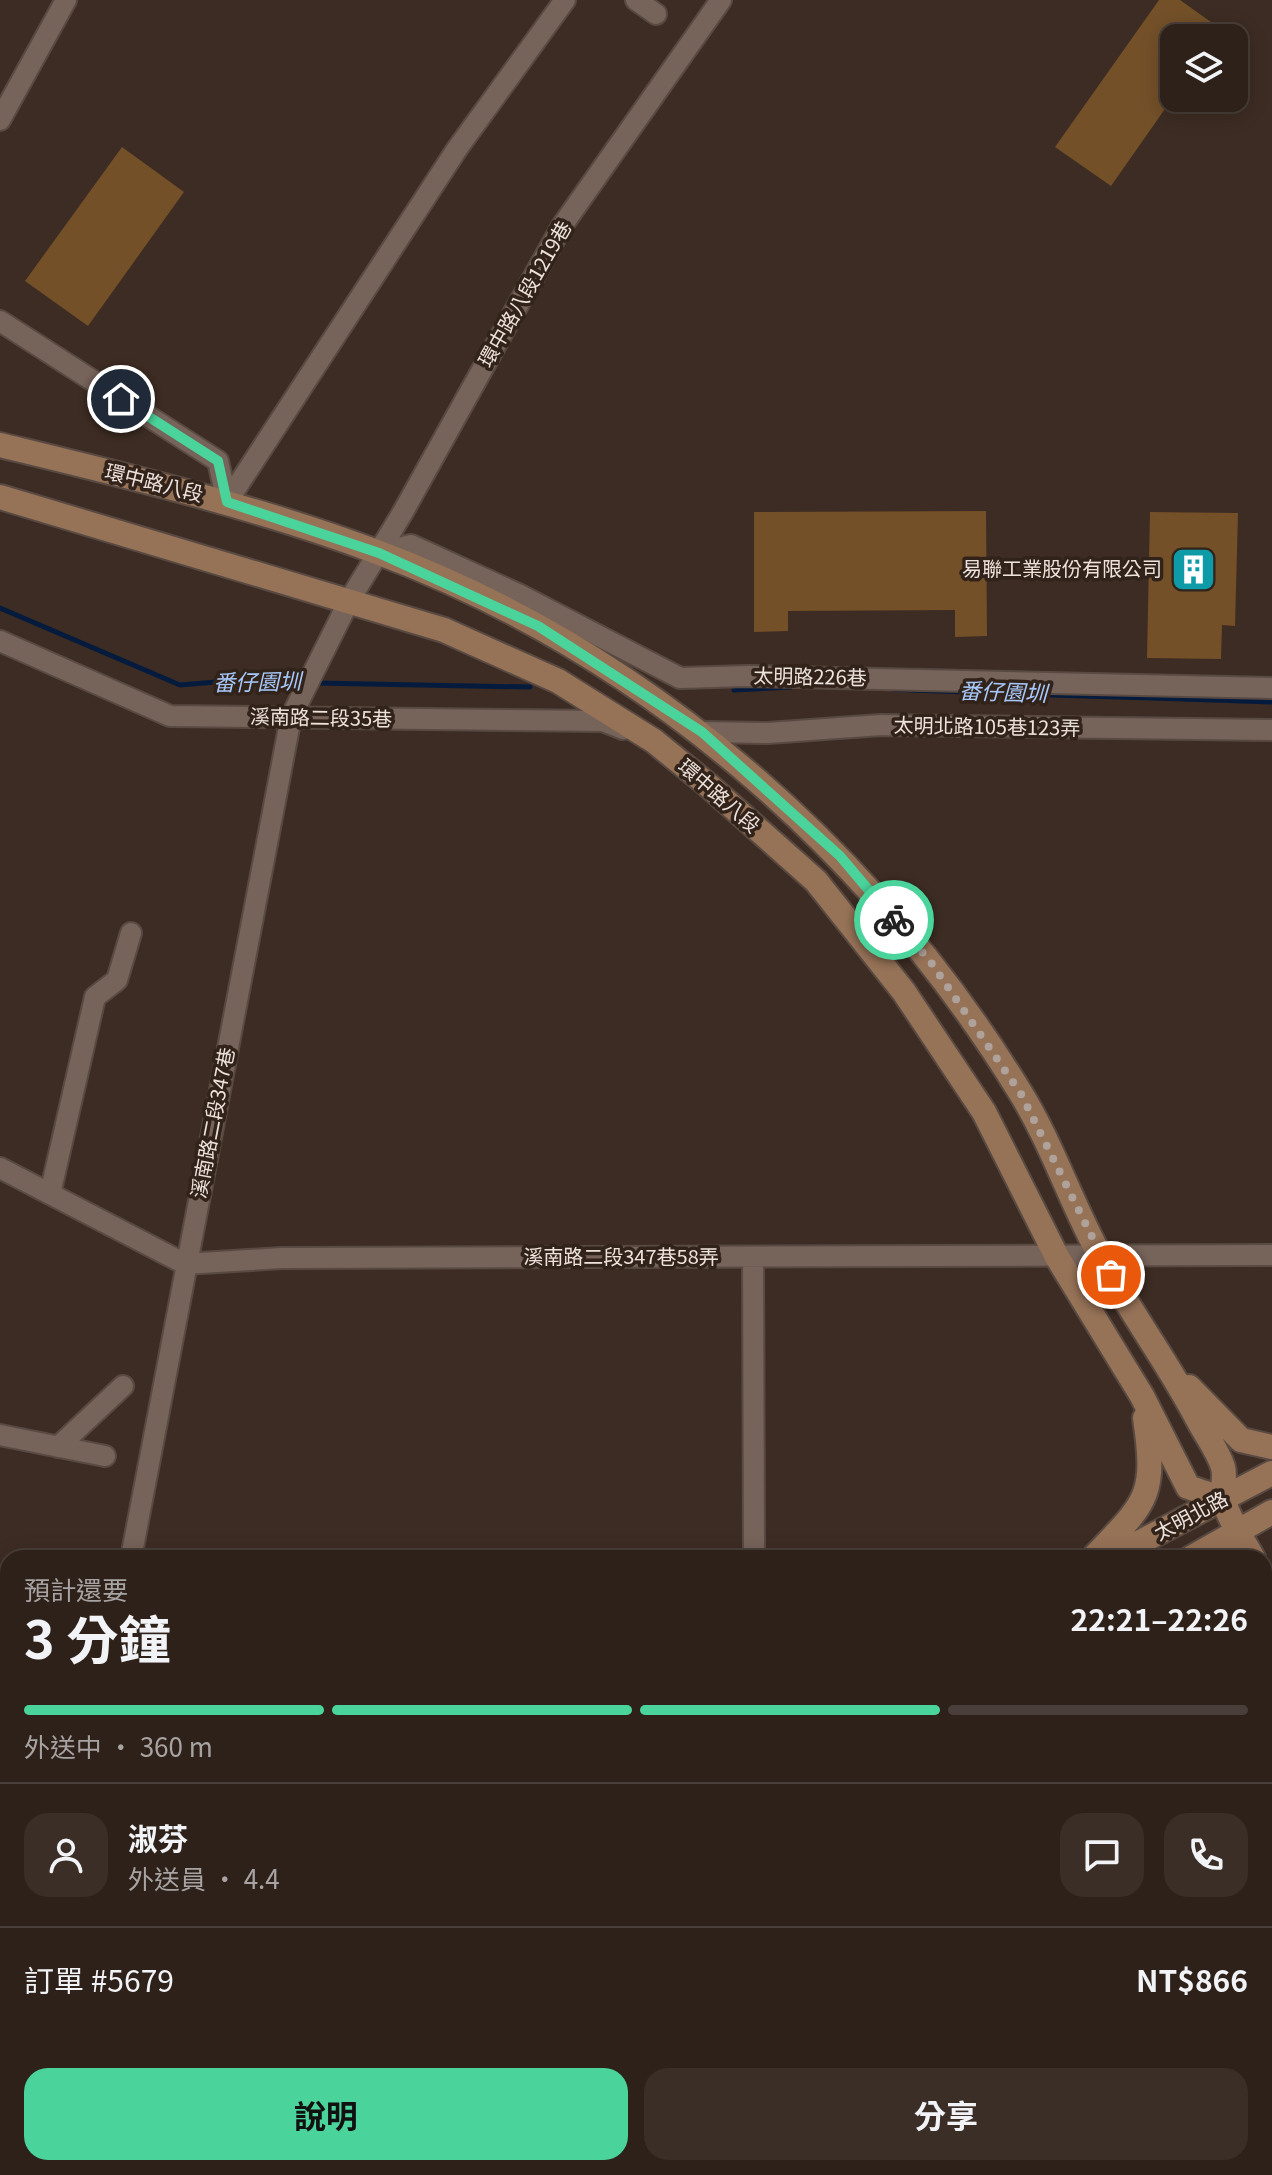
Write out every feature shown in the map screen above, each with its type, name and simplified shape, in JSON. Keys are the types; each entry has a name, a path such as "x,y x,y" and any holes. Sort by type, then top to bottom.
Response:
{"street":[{"path":"0,120 66,0"},
{"path":"227,502 457,149 565,0"},
{"path":"636,0 656,14"},
{"name":"環中路八段1219巷","path":"308,683 349,601 562,226 721,0"},
{"path":"0,321 218,461 227,502"},
{"name":"環中路八段","path":"0,445 227,502 379,553 538,626 702,732 840,856 930,961 1021,1094 1099,1254 1172,1370 1224,1469 1223,1499 1249,1550"},
{"name":"環中路八段","path":"0,497 444,630 558,681 654,741 708,785 816,881 884,966 984,1112 1057,1257 1142,1396 1188,1487 1223,1499"},
{"name":"太明路226巷","path":"379,553 411,545 518,594 680,678 748,676 1272,688"},
{"name":"溪南路二段35巷","path":"0,641 170,716 603,721 654,741"},
{"name":"溪南路二段347巷","path":"132,1550 291,717 308,683"},
{"name":"太明北路105巷123弄","path":"702,732 768,733 881,725 1272,730"},
{"path":"50,1194 95,997 117,980 131,933"},
{"path":"0,1168 185,1264"},
{"name":"溪南路二段347巷58弄","path":"185,1264 298,1258 1272,1255"},
{"path":"753,1257 754,1550"},
{"name":"環中路八段","path":"1172,1370 1241,1440 1272,1447"},
{"path":"58,1447 123,1386"},
{"name":"環中路八段","path":"1101,1550 1131,1520 1145,1499 1150,1457 1142,1396"},
{"path":"0,1435 105,1456"},
{"name":"太明北路","path":"1125,1550 1272,1473"},
{"name":"太明北路","path":"1204,1550 1272,1512"}],"building":[{"path":"1159,0 1180,0 1211,22 1160,24 1160,112 1163,112 1111,186 1055,147"},
{"path":"122,147 184,192 88,326 25,281"},
{"path":"986,511 987,636 955,637 955,610 788,611 788,631 754,632 754,512"},
{"name":"易聯工業股份有限公司","path":"1150,512 1238,513 1235,626 1222,625 1221,659 1147,658"}],"waterway":[{"name":"番仔園圳","path":"0,608 180,685 240,680 302,683"},
{"name":"番仔園圳","path":"316,683 530,687"},
{"name":"番仔園圳","path":"734,690 791,687"},
{"name":"番仔園圳","path":"893,689 1272,702"}],"way so far":[{"path":"894,920 930,961 1021,1094 1111,1275"}],"place":[{"name":"易聯工業股份有限公司","path":"1193,569"}],"route":[{"path":"121,399 218,461 227,502 379,553 538,626 702,732 840,856 894,920"}]}
